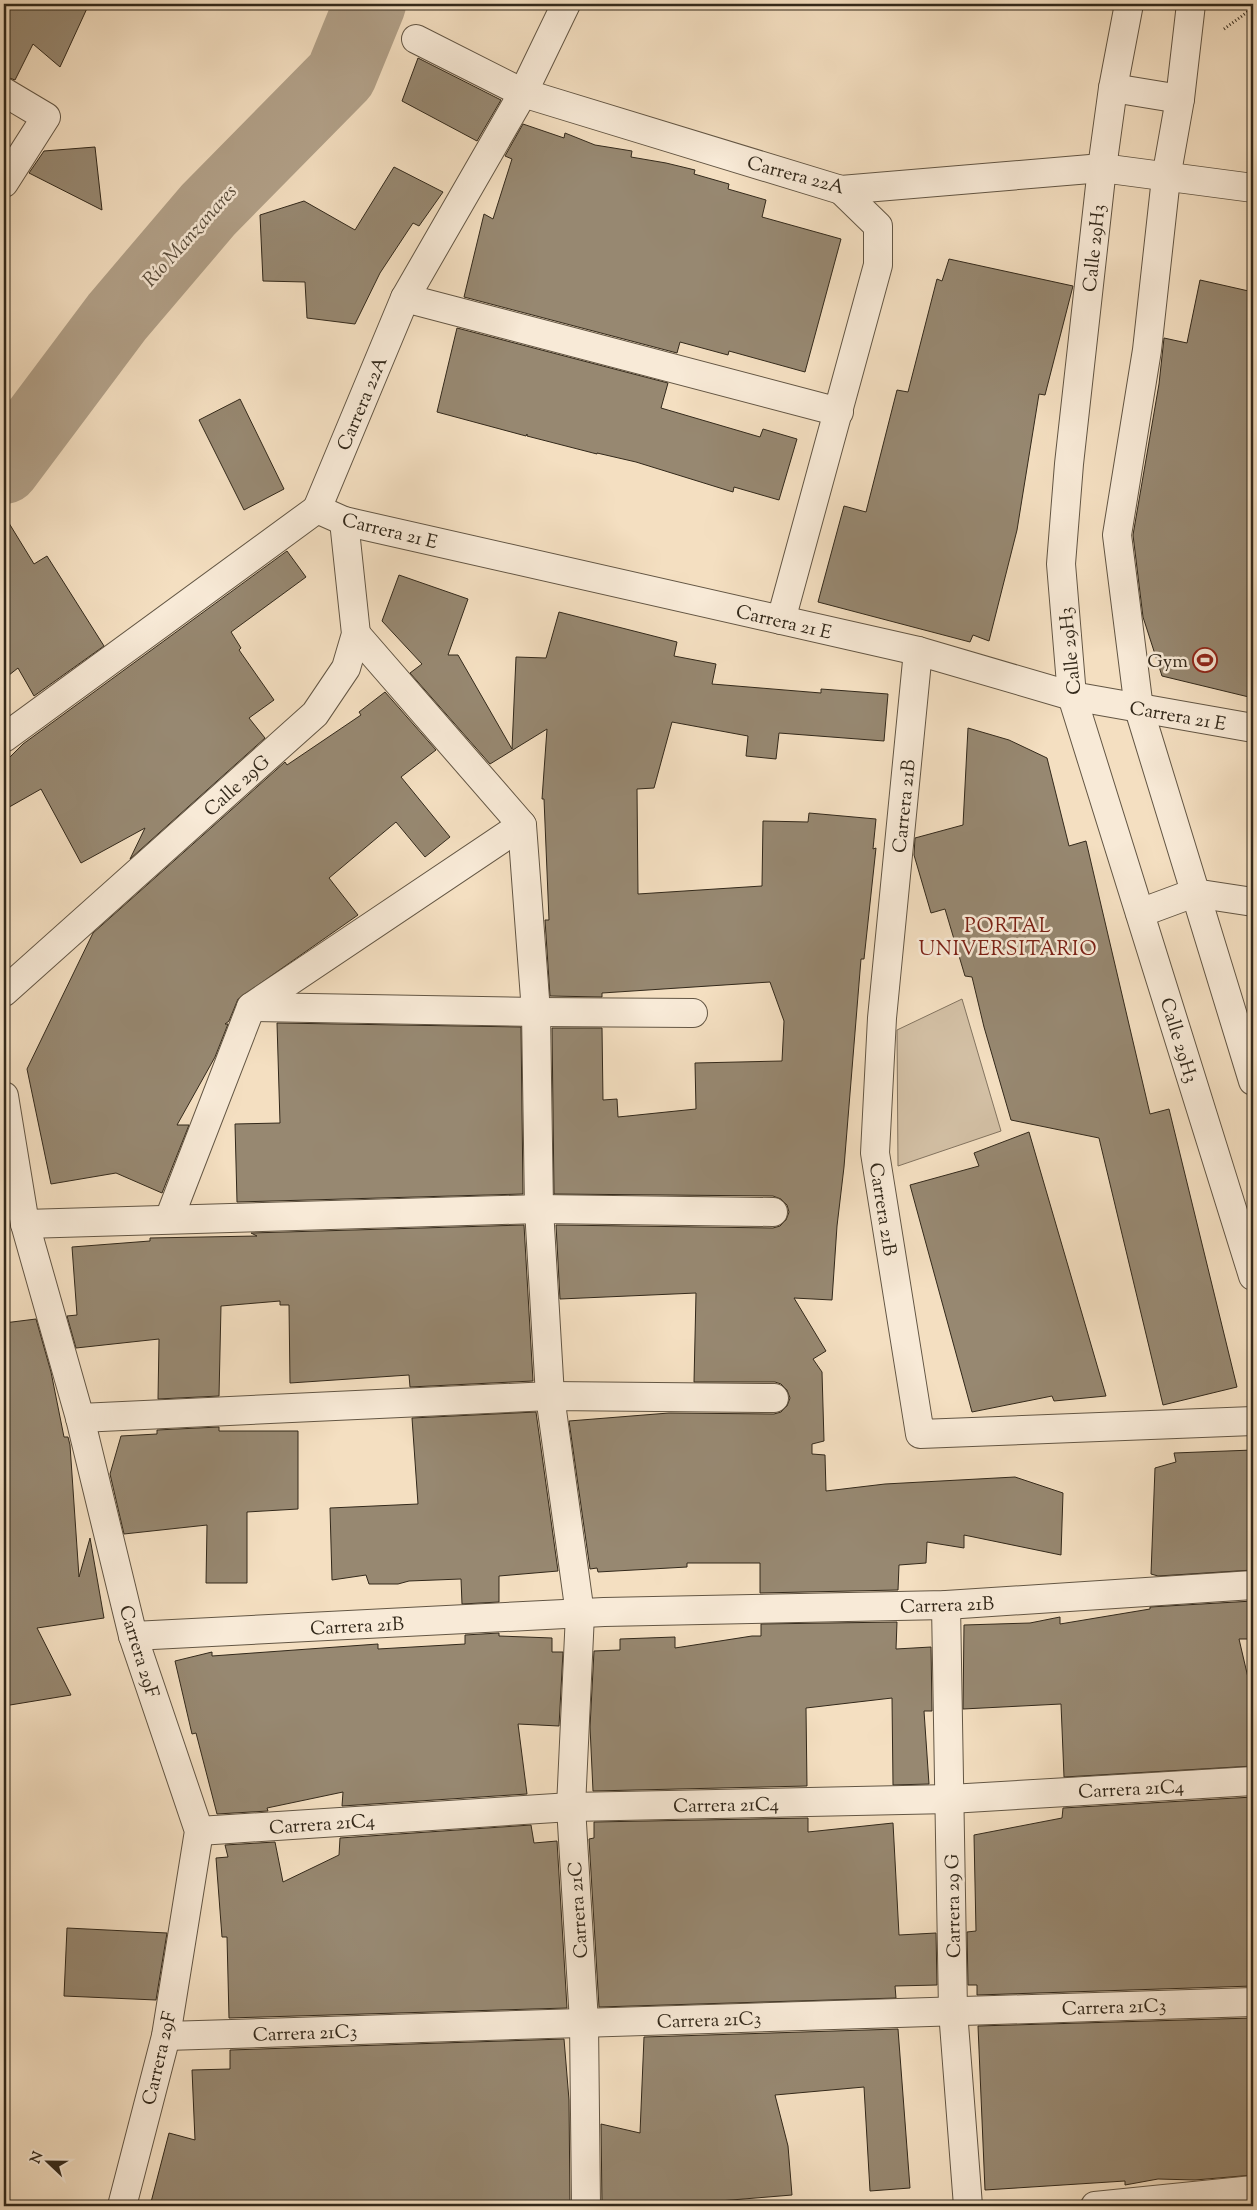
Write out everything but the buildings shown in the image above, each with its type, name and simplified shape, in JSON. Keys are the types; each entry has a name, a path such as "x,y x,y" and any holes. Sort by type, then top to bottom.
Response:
{"street":[{"path":"523,93 566,4"},
{"name":"Calle 29H3","path":"1129,4 1112,88 1069,464 1061,564 1072,696 1253,1276"},
{"path":"1191,4 1180,99 1166,178 1147,350 1117,535 1139,709 1253,1081"},
{"name":"Carrera 22A","path":"416,39 523,93 840,190 1102,168 1166,178 1253,188"},
{"path":"1112,88 1180,99"},
{"path":"4,92 46,116 4,183"},
{"name":"Carrera 22A","path":"317,509 406,298 523,93"},
{"path":"781,620 878,265 878,226 840,190"},
{"path":"406,298 839,412"},
{"path":"4,738 317,509"},
{"name":"Carrera 21 E","path":"317,509 344,520 918,652 1072,696 1253,728"},
{"name":"Calle 29G","path":"4,992 315,714 346,668 356,634 344,520"},
{"path":"356,634 522,825 536,1012 539,1209 550,1396 580,1614"},
{"name":"Carrera 21B","path":"918,652 882,1018 875,1154 920,1434 1253,1421"},
{"path":"169,1219 251,1006 522,825"},
{"path":"1140,913 1194,893 1253,902"},
{"path":"251,1006 693,1013"},
{"name":"Carrera 29F","path":"4,1096 26,1224 80,1418 133,1636 199,1832 166,2036 122,2206"},
{"path":"26,1224 539,1209 774,1212"},
{"path":"80,1418 550,1396 774,1398"},
{"name":"Carrera 21B","path":"133,1636 580,1614 946,1605 1253,1585"},
{"name":"Carrera 29 G","path":"946,1605 953,2011 968,2206"},
{"name":"Carrera 21C","path":"580,1614 571,1807 584,2022 586,2206"},
{"name":"Carrera 21C4","path":"199,1832 571,1807 950,1799 1253,1781"},
{"name":"Carrera 21C3","path":"166,2036 1253,2002"},
{"path":"1095,2206 1253,2190"}],"shaded area":[{"path":"962,999 1001,1131 898,1166 897,1030"}],"waterway":[{"name":"Río Manzanares","path":"4,468 117,317 208,210 341,75 370,4"}],"place":[{"name":"Gym","path":"1205,660"}],"district":[{"name":"PORTAL UNIVERSITARIO","path":"1008,936"}]}
